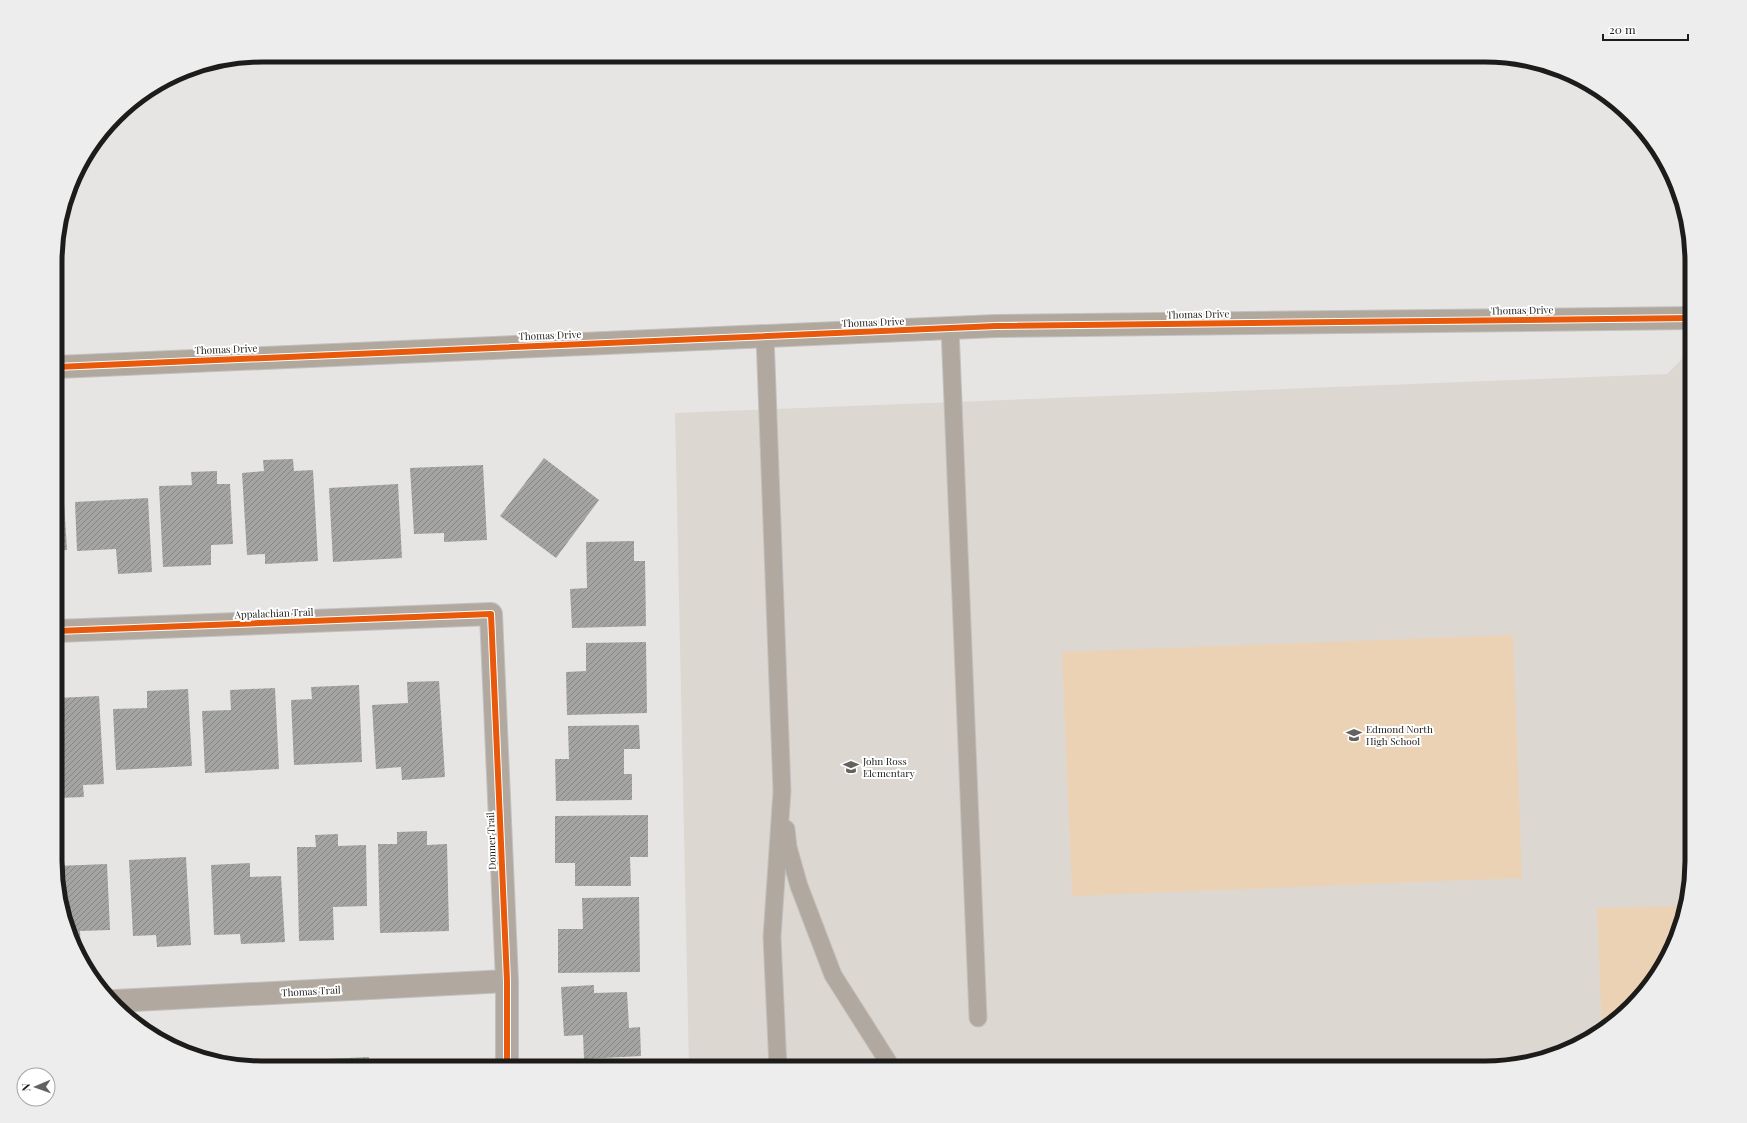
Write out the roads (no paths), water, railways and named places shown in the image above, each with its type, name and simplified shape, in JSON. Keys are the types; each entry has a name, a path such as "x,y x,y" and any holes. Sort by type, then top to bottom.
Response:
{"street":[{"name":"Thomas Drive","path":"62,366 950,328 1685,318"},
{"name":"Appalachian Trail","path":"62,631 491,614"},
{"name":"Donner Trail","path":"491,614 507,981 507,1061"},
{"name":"Thomas Trail","path":"120,1001 507,981"}],"lane":[{"path":"950,328 978,1018"},
{"path":"765,336 782,791 788,847 799,886 833,975 888,1061"},
{"path":"778,1061 772,937 782,791"}],"place":[{"name":"Edmond North High School","path":"1354,735"},
{"name":"John Ross Elementary","path":"851,767"}]}
